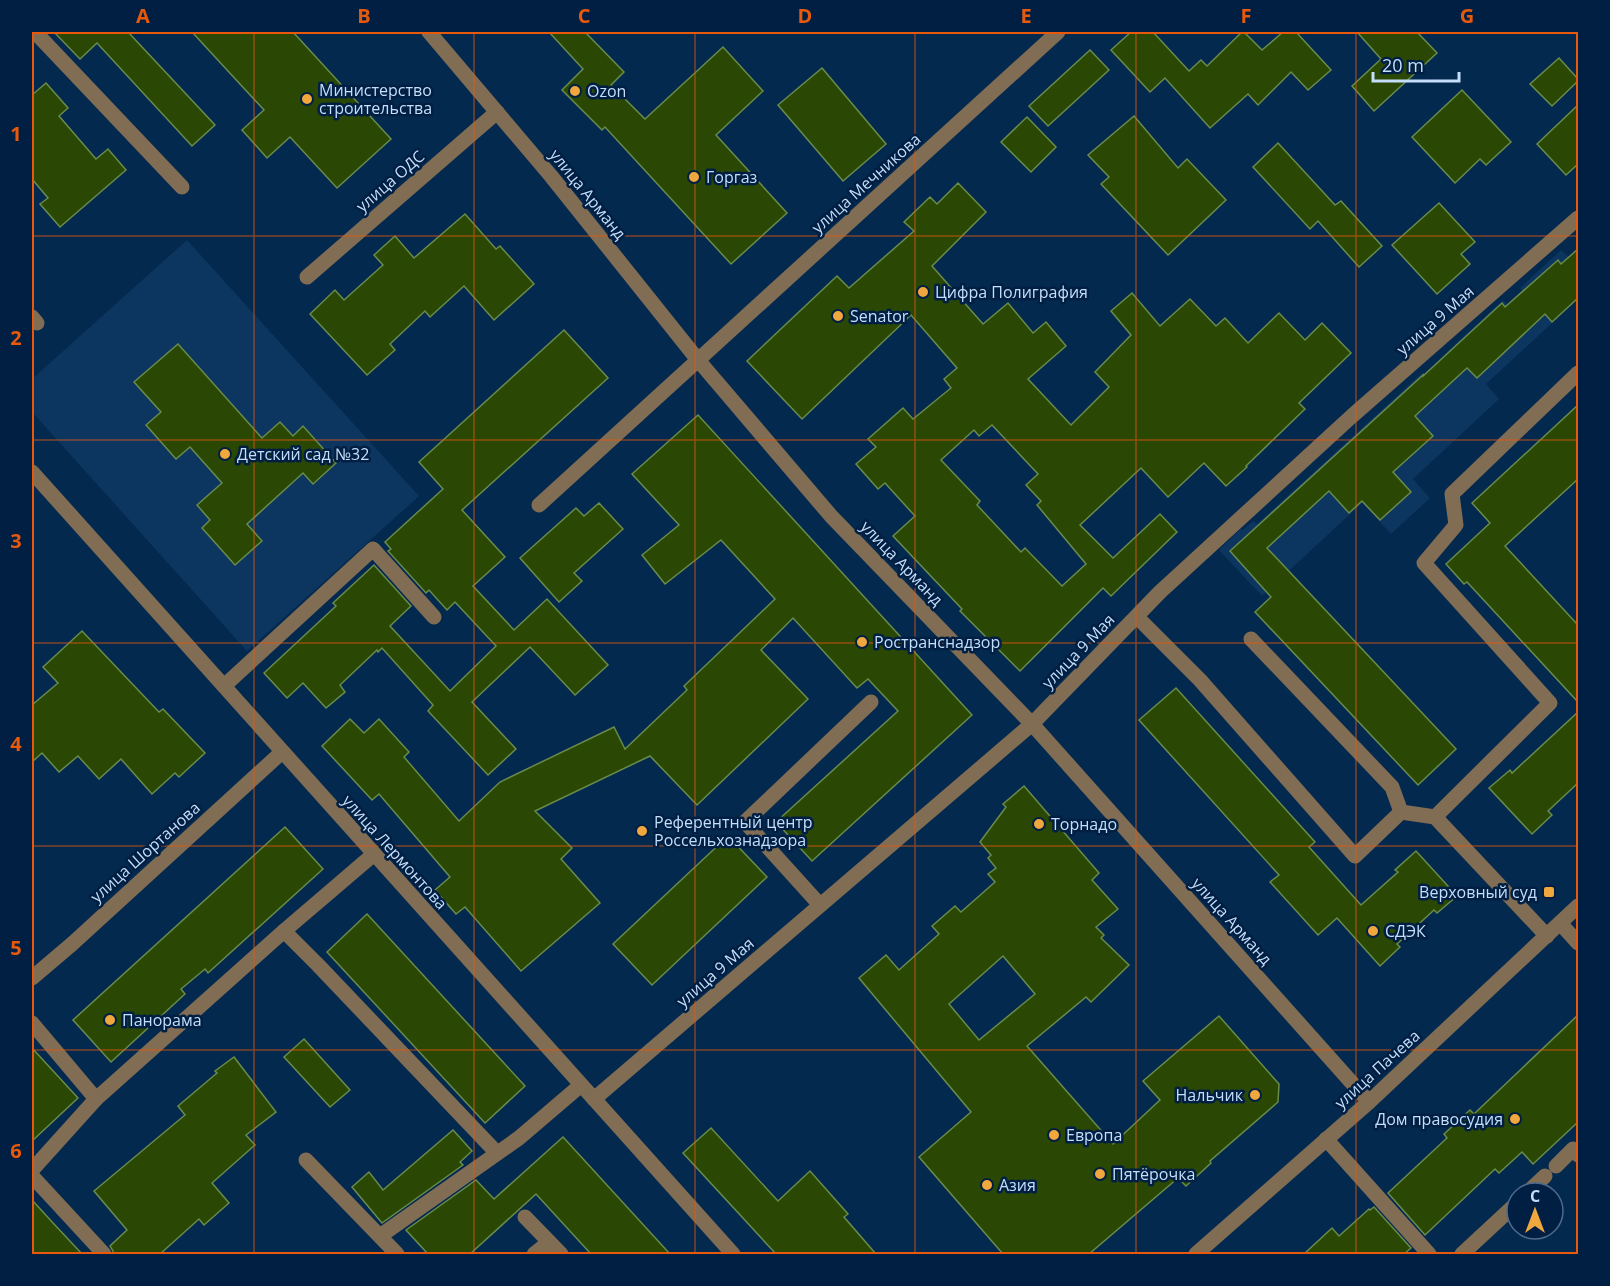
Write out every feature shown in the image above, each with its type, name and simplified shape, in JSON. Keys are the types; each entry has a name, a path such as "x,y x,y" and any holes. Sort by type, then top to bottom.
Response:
{"street":[{"path":"35,32 182,187"},
{"name":"улица Арманд","path":"429,32 551,176 698,360 831,516 1032,724 1369,1102"},
{"name":"улица Мечникова","path":"539,505 1058,32"},
{"name":"улица ОДС","path":"307,277 497,112"},
{"name":"улица 9 Мая","path":"594,1099 1032,724 1160,592 1344,424 1578,218"},
{"path":"1435,817 1550,703 1424,563 1456,525 1452,494 1578,373"},
{"name":"улица Лермонтова","path":"32,472 733,1254"},
{"path":"224,686 373,549 434,617"},
{"path":"1137,617 1200,680 1355,856 1401,812"},
{"path":"1251,639 1392,787 1401,812"},
{"path":"820,905 745,822 870,702"},
{"name":"улица Шортанова","path":"32,978 282,752"},
{"path":"1401,812 1435,817 1547,936"},
{"path":"32,1170 96,1099 374,854"},
{"name":"улица Пачева","path":"1204,1252 1369,1102 1578,906"},
{"path":"1560,923 1578,943"},
{"path":"284,931 496,1153"},
{"path":"32,1023 96,1099"},
{"path":"380,1236 519,1138 581,1085"},
{"path":"1326,1139 1429,1254"},
{"path":"1540,1181 1573,1149 1578,1155"},
{"path":"306,1160 398,1254"},
{"path":"32,1176 104,1254"},
{"path":"1462,1254 1505,1214"},
{"path":"525,1217 561,1254"},
{"path":"534,1254 549,1242"}],"shaded area":[{"name":"Детский сад №32","path":"187,240 419,496 247,651 32,412 32,379"},
{"path":"1578,248 1578,299 1486,384 1499,399 1413,479 1430,498 1391,534 1362,503 1262,596 1219,550 1241,529 1243,530 1253,521 1257,524 1422,373 1429,380 1454,357 1448,351 1503,300 1513,311 1529,297 1520,288 1561,250 1569,257"}],"building":[{"path":"54,32 128,32 215,125 192,146 97,43 80,59"},
{"path":"192,32 293,32 391,139 337,188 290,137 267,158 242,130 264,110"},
{"path":"549,32 585,32 624,72 611,85 645,119 723,47 763,91 716,135 787,213 731,264 605,127 602,130 562,90 583,69"},
{"path":"1131,32 1153,32 1189,71 1201,60 1207,66 1242,32 1262,50 1283,32 1296,32 1331,70 1308,90 1291,72 1258,105 1248,94 1210,128 1165,78 1150,92 1111,50"},
{"path":"1357,32 1417,32 1437,53 1374,111 1352,86 1381,59"},
{"path":"1090,50 1109,70 1048,126 1029,106"},
{"path":"1559,58 1578,81 1552,106 1530,84"},
{"path":"822,68 886,144 843,181 778,105"},
{"path":"46,83 68,108 59,116 96,159 108,149 126,170 60,227 40,204 48,198 32,179 32,95"},
{"path":"1462,90 1511,142 1486,165 1480,159 1455,183 1412,137"},
{"path":"1578,105 1578,164 1566,175 1537,144"},
{"path":"1134,116 1178,168 1187,159 1226,200 1168,255 1101,184 1109,177 1088,155"},
{"path":"1027,117 1056,147 1031,172 1001,142"},
{"path":"1278,143 1335,205 1341,201 1382,246 1359,267 1318,221 1310,229 1253,167"},
{"path":"958,183 986,212 932,266 983,324 1008,303 1033,333 1046,322 1066,346 1028,379 1071,425 1109,387 1095,372 1131,335 1111,311 1132,293 1160,326 1190,299 1216,326 1225,318 1248,343 1279,313 1305,340 1322,323 1351,353 1299,403 1305,409 1226,486 1204,463 1168,497 1141,468 1080,525 1113,558 1160,514 1177,532 1111,596 1103,588 1020,671 960,611 962,609 893,536 915,516 885,483 878,489 856,464 876,447 868,439 903,408 913,419 951,388 944,379 957,368 911,315 802,419 747,361 837,276 849,288 914,231 904,222 930,197 937,204","holes":["992,425 1038,474 1026,485 1041,501 1037,505 1086,564 1062,586 1025,548 1021,552 977,505 980,501 941,460 974,430 979,436"]},
{"path":"1439,203 1475,242 1461,254 1470,264 1437,294 1392,245"},
{"path":"465,214 496,249 500,246 534,284 494,320 464,286 430,317 425,311 390,344 395,350 367,375 310,314 335,290 344,300 383,265 374,255 395,236 414,258"},
{"path":"1578,249 1578,298 1552,322 1545,314 1477,378 1467,368 1415,416 1433,436 1393,472 1411,492 1380,520 1362,501 1349,513 1329,491 1267,548 1456,749 1418,785 1255,612 1271,597 1230,551 1502,303 1505,307 1558,260 1561,264"},
{"path":"564,330 608,378 462,510 505,557 473,586 514,630 547,599 608,665 575,695 530,647 472,702 516,749 488,775 428,711 433,705 382,648 378,652 377,650 340,685 345,692 326,708 303,683 287,698 264,673 336,606 333,603 374,565 411,606 390,626 450,691 496,646 455,602 447,610 429,590 426,593 388,551 391,549 385,542 443,489 419,462"},
{"path":"178,344 262,438 280,422 293,436 303,426 336,463 313,484 303,473 247,524 262,541 235,565 202,528 210,520 197,505 222,483 190,447 176,459 146,425 161,412 134,382"},
{"path":"1578,405 1578,479 1505,546 1578,625 1578,702 1467,582 1464,584 1446,564 1490,523 1472,503"},
{"path":"698,415 972,715 812,861 776,822 898,711 868,679 857,688 793,618 761,650 808,699 697,805 650,756 535,811 572,848 561,859 600,903 521,971 465,907 456,914 435,890 450,877 379,794 372,800 322,746 350,719 364,733 379,719 409,752 404,757 459,821 500,782 614,727 625,749 687,690 684,686 775,599 721,540 665,584 642,555 679,525 632,474"},
{"path":"599,503 623,529 574,573 582,581 559,602 520,558 576,508 584,516"},
{"path":"82,631 159,712 163,709 205,753 179,777 175,773 152,794 121,759 99,779 78,756 59,772 42,753 32,762 32,705 58,683 43,667"},
{"path":"1176,688 1315,842 1309,847 1361,905 1398,872 1395,870 1416,851 1457,896 1437,913 1434,910 1397,944 1400,947 1380,966 1337,918 1318,935 1270,882 1279,875 1139,720"},
{"path":"1578,712 1578,783 1548,811 1552,815 1532,834 1489,788 1510,770 1512,773"},
{"path":"1024,786 1099,873 1092,880 1118,909 1096,927 1104,935 1101,938 1129,965 1091,1002 1086,997 1027,1046 1113,1144 1160,1100 1143,1081 1219,1016 1279,1084 1278,1102 1210,1161 1211,1163 1186,1186 1178,1178 1089,1254 1003,1254 919,1157 971,1112 859,978 886,955 899,970 939,934 932,926 955,906 961,912 995,882 988,874 996,868 988,858 991,855 980,842 1006,807 1003,804","holes":["1003,956 1035,994 979,1040 949,1004"]},
{"path":"285,827 323,869 208,973 205,969 181,989 185,994 111,1062 73,1020"},
{"path":"728,836 767,877 652,985 613,944"},
{"path":"367,914 525,1086 485,1123 327,952"},
{"name":"Дом правосудия","path":"1578,1015 1578,1122 1533,1164 1522,1152 1499,1173 1495,1169 1425,1235 1388,1193 1447,1138 1444,1134 1470,1110 1474,1114"},
{"path":"304,1039 350,1090 330,1107 284,1057"},
{"path":"32,1048 78,1098 32,1141"},
{"path":"234,1057 276,1112 246,1135 255,1145 212,1183 229,1203 204,1225 199,1219 160,1254 113,1254 110,1246 127,1230 94,1191 185,1115 178,1106 217,1073 215,1071"},
{"path":"711,1128 778,1201 810,1171 848,1214 844,1217 876,1254 776,1254 683,1153"},
{"path":"453,1130 472,1151 460,1162 463,1165 382,1223 352,1187 369,1172 383,1190"},
{"path":"563,1137 670,1254 591,1254 536,1194 470,1254 428,1254 406,1230 476,1180 494,1199"},
{"path":"32,1200 54,1224 82,1254 32,1254"},
{"path":"1374,1207 1411,1248 1404,1254 1304,1254 1332,1228 1339,1236"}],"place":[{"name":"Ozon","path":"575,91"},
{"name":"Министерство строительства","path":"307,99"},
{"name":"Горгаз","path":"694,177"},
{"name":"Цифра Полиграфия","path":"923,292"},
{"name":"Senator","path":"838,316"},
{"name":"Детский сад №32","path":"225,454"},
{"name":"Ространснадзор","path":"862,642"},
{"name":"Торнадо","path":"1039,824"},
{"name":"Референтный центр Россельхознадзора","path":"642,831"},
{"name":"Верховный суд","path":"1549,892"},
{"name":"СДЭК","path":"1373,931"},
{"name":"Панорама","path":"110,1020"},
{"name":"Нальчик","path":"1255,1095"},
{"name":"Дом правосудия","path":"1515,1119"},
{"name":"Европа","path":"1054,1135"},
{"name":"Пятёрочка","path":"1100,1174"},
{"name":"Азия","path":"987,1185"}]}
